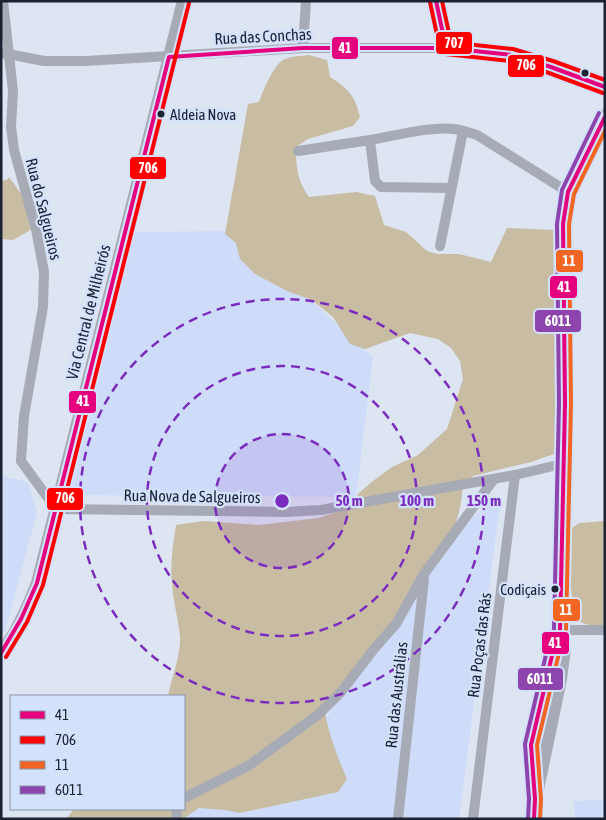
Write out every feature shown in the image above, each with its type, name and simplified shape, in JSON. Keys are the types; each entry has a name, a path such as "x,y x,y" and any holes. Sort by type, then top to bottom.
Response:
{"main road":[{"path":"534,819 535,799 560,679 564,648 560,630 562,464 565,402 563,237 568,192 605,116"}],"street":[{"name":"Rua do Salgueiros","path":"3,1 5,53 13,92 11,127 14,150 36,229 44,272 43,307 24,416 21,461 56,509"},
{"name":"Via Central de Milheirós","path":"1,653 14,636 37,583 183,1"},
{"path":"303,48 306,1"},
{"path":"436,1 446,48"},
{"name":"Rua das Conchas","path":"5,53 44,61 169,57 303,48 446,48 512,55 605,87"},
{"path":"298,151 429,130 454,129 477,135 568,192"},
{"path":"440,246 463,131"},
{"path":"370,140 375,181 380,187 451,188"},
{"name":"Rua Nova de Salgueiros","path":"56,509 285,512 321,510 515,475 562,464"},
{"name":"Rua Poças das Rás","path":"473,819 515,475"},
{"path":"185,798 248,766 318,714 341,692 396,624 424,574 494,479"},
{"name":"Rua das Austrálias","path":"398,819 424,574"},
{"path":"560,630 605,630"}],"shaded area":[{"path":"309,55 327,60 330,77 342,85 353,98 360,117 353,126 308,139 296,147 298,173 309,197 356,192 375,196 384,225 406,232 427,251 437,254 459,254 491,262 507,228 554,230 559,286 560,452 531,462 473,476 463,487 454,530 408,602 324,707 333,744 347,779 338,792 240,813 199,808 183,819 66,819 73,810 185,810 185,695 168,695 180,644 171,576 176,525 203,521 259,525 318,518 347,509 359,493 373,481 392,467 418,455 447,429 463,379 460,361 451,348 438,339 410,333 365,349 350,344 333,317 312,300 287,291 255,274 240,259 236,243 225,234 248,104 259,102 269,78 277,66 285,59"},
{"path":"9,177 37,216 34,228 13,240 1,239 1,181 7,180"},
{"path":"235,231 373,357 356,497 70,495 133,232"},
{"path":"1,476 28,482 37,512 5,631 1,634"},
{"path":"501,496 459,819 172,819 185,810 185,803 327,717 446,536"},
{"path":"605,521 605,625 597,626 584,624 574,617 569,567 568,531 579,523"},
{"path":"605,800 605,819 575,819 574,801"}],"transit line":[{"name":"41","path":"436,1 446,48"},
{"name":"707","path":"442,1 452,47"},
{"name":"706","path":"430,2 440,49"},
{"name":"706","path":"6,657 27,622 43,585 189,3"},
{"name":"707","path":"447,42 513,49 605,80"},
{"name":"41","path":"1,653 21,619 37,583 169,57 303,48 446,48 512,55 605,87"},
{"name":"706","path":"445,54 511,61 603,93"},
{"name":"6011","path":"528,819 529,799 525,744 548,646 554,629 559,403 557,224 562,190 599,113"},
{"name":"41","path":"534,819 535,799 531,745 554,647 560,630 565,403 563,224 568,192 605,117"},
{"name":"11","path":"540,819 541,799 537,745 566,630 571,403 569,224 574,194 605,131"}],"place":[{"name":"Aldeia Nova","path":"161,114"},
{"name":"Codiçais","path":"555,589"}]}
